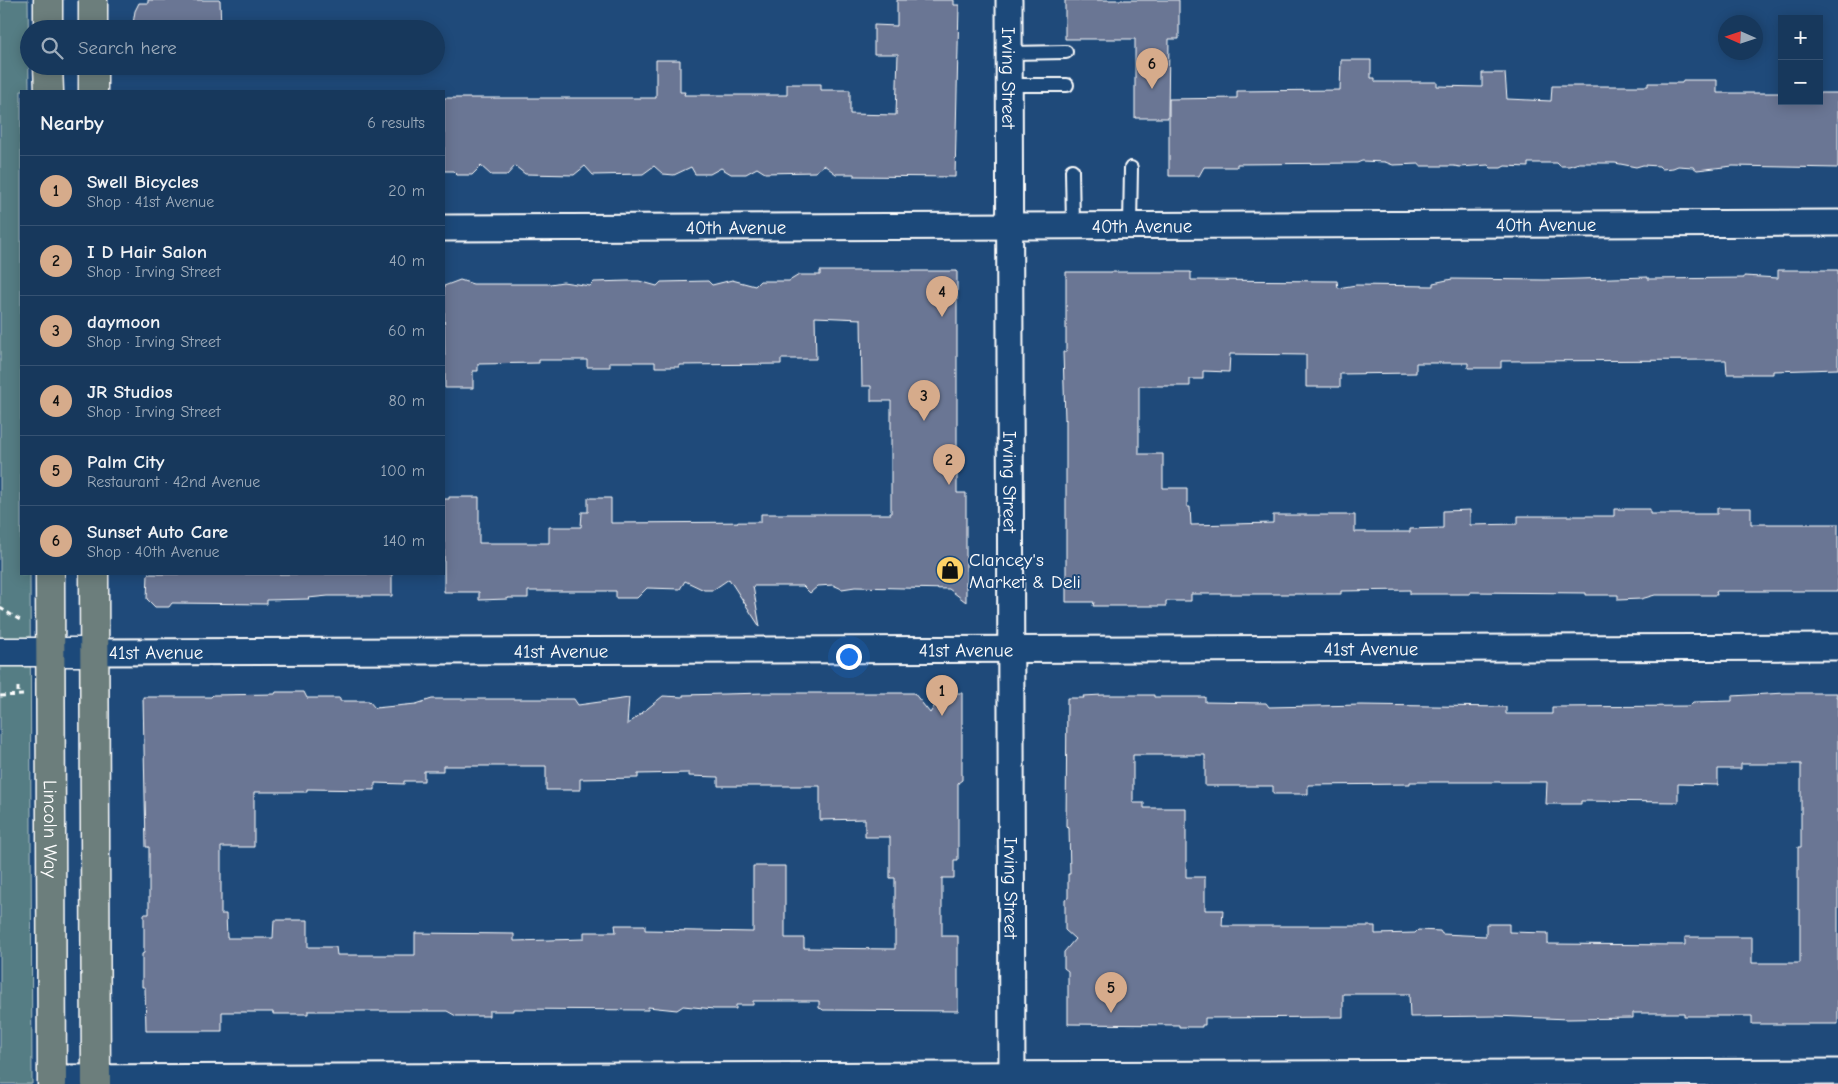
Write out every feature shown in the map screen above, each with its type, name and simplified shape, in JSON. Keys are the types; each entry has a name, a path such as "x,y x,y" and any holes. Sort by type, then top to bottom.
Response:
{"main road":[{"path":"48,0 48,20"},
{"path":"93,0 93,20"},
{"path":"48,75 48,90"},
{"path":"93,75 93,90"},
{"name":"Lincoln Way","path":"50,575 52,1081"},
{"path":"94,575 96,1081"}],"street":[{"name":"Irving Street","path":"1009,0 1012,1079"},
{"name":"40th Avenue","path":"445,228 1838,223"},
{"name":"41st Avenue","path":"94,652 1838,647"},
{"path":"0,652 94,652"},
{"path":"52,1081 1012,1079 1838,1072"}],"lane":[{"path":"1009,53 1066,52"},
{"path":"1009,85 1067,85"},
{"path":"1130,225 1131,168"},
{"path":"1072,170 1072,226"}],"path":[{"path":"0,608 18,620 25,620"},
{"path":"18,687 18,695"},
{"path":"0,696 26,695"}],"green space":[{"path":"0,0 28,0 28,20 20,20 20,75 29,75 29,90 20,90 20,575 30,575 32,1084 0,1084"}],"building":[{"path":"148,0 220,0 221,20 134,20 139,3 148,3"},
{"path":"897,0 954,0 954,5 959,5 955,177 854,176 854,174 836,174 824,165 815,172 765,173 757,168 746,174 731,174 721,168 710,174 695,174 691,167 674,175 663,174 654,166 643,174 593,175 585,166 574,175 525,174 515,166 507,175 491,175 481,166 472,175 457,175 453,171 445,171 445,98 656,98 656,60 680,60 680,92 685,92 684,95 787,95 787,84 821,84 821,90 850,90 850,114 896,115 898,54 874,54 874,25 897,26"},
{"path":"1065,0 1179,0 1179,39 1169,39 1168,118 1135,118 1135,39 1065,39"},
{"path":"1341,60 1371,60 1371,78 1375,78 1375,82 1437,82 1437,86 1482,87 1482,73 1505,73 1507,99 1551,101 1552,86 1648,86 1648,83 1682,83 1683,80 1717,80 1717,93 1778,93 1778,105 1823,105 1823,93 1838,93 1838,168 1733,166 1697,170 1693,167 1678,166 1662,169 1659,166 1643,165 1636,167 1615,163 1579,163 1560,166 1557,163 1528,163 1528,167 1505,166 1491,168 1488,165 1460,167 1420,166 1420,164 1393,165 1385,162 1362,161 1357,163 1237,164 1237,167 1204,167 1199,176 1169,176 1169,99 1237,98 1237,91 1340,90"},
{"path":"1778,270 1838,270 1838,369 1773,371 1773,374 1727,374 1726,360 1501,361 1501,368 1468,368 1468,363 1416,363 1416,373 1340,374 1340,387 1306,387 1306,355 1230,354 1229,372 1203,371 1203,379 1190,379 1190,386 1139,386 1139,454 1163,454 1163,488 1187,488 1187,507 1190,507 1191,525 1273,523 1273,515 1355,515 1355,532 1410,532 1410,529 1443,528 1443,511 1470,510 1470,525 1518,524 1518,516 1614,516 1614,509 1650,509 1650,514 1717,514 1717,508 1751,508 1751,524 1838,524 1838,591 1716,591 1717,595 1655,595 1641,599 1618,600 1618,595 1586,595 1586,593 1470,592 1470,594 1410,594 1410,590 1341,591 1341,594 1191,594 1191,601 1166,601 1166,606 1093,606 1094,602 1066,602 1066,419 1063,352 1066,352 1066,272 1191,272 1191,280 1337,281 1338,288 1356,285 1433,286 1433,283 1452,279 1544,280 1648,277 1648,279 1744,278 1744,276 1778,278"},
{"path":"820,271 957,271 957,493 966,493 966,602 949,589 855,587 842,589 833,585 818,586 810,593 803,586 753,586 760,627 729,579 713,590 704,590 685,581 680,589 647,588 637,598 616,598 616,591 528,591 528,598 479,600 479,592 444,592 445,499 449,499 449,497 479,497 479,543 549,543 549,527 581,527 582,512 588,512 588,498 611,498 611,523 761,522 761,514 891,514 891,401 871,401 871,386 862,386 861,319 815,317 816,359 781,359 781,364 679,365 679,367 655,367 655,362 610,362 610,367 587,367 587,360 539,360 539,363 478,364 478,371 473,371 473,388 445,388 445,286 460,280 473,284 550,284 563,282 590,286 594,282 639,281 657,286 661,282 708,281 712,285 732,280 755,286 760,281 789,281 799,275 820,275"},
{"path":"148,575 392,575 392,596 328,596 309,599 267,600 267,604 172,603 169,607 155,607 147,599"},
{"path":"276,692 304,692 307,698 340,698 340,701 369,701 375,708 416,704 432,699 574,699 578,705 629,698 627,725 663,696 683,697 683,695 765,693 914,693 930,713 943,693 962,693 962,780 958,783 958,860 954,860 954,878 942,878 942,936 958,936 958,1011 823,1010 819,1008 819,1001 753,1001 753,1005 736,1005 736,1009 683,1006 677,1010 648,1007 648,1010 513,1009 513,1011 489,1011 489,1016 456,1016 447,1011 308,1011 308,1014 222,1012 222,1031 146,1031 145,987 142,987 142,954 144,953 144,914 149,914 149,847 146,847 143,697 211,697 213,695 275,694","holes":["443,766 546,766 546,790 580,790 580,779 638,778 638,774 689,773 689,776 718,777 718,786 820,786 820,820 865,819 865,837 890,837 890,878 895,878 895,949 804,948 804,938 785,938 785,866 753,866 753,932 645,930 645,925 615,925 616,932 584,932 584,939 514,941 514,934 415,933 415,955 337,955 336,947 308,947 308,920 274,920 273,938 227,938 226,914 221,914 221,847 254,847 254,792 307,792 307,789 375,790 375,783 404,784 404,781 424,781 424,771 443,771"]},
{"path":"1837,693 1838,1024 1752,1024 1752,1016 1684,1016 1684,1013 1633,1013 1633,1018 1568,1019 1495,1016 1410,1017 1409,994 1343,994 1343,1017 1205,1018 1205,1025 1202,1025 1202,1027 1068,1024 1068,971 1064,968 1064,952 1075,939 1065,930 1065,899 1068,898 1068,874 1070,874 1069,828 1066,827 1067,698 1102,695 1154,695 1154,697 1205,697 1205,702 1266,703 1269,707 1361,705 1506,707 1506,714 1552,714 1552,707 1689,706 1693,702 1732,701 1732,696","holes":["1133,755 1205,755 1205,786 1273,786 1273,794 1308,794 1308,785 1410,784 1410,782 1547,782 1546,804 1581,804 1581,801 1678,802 1678,784 1718,785 1718,769 1741,769 1741,764 1801,764 1801,847 1798,847 1800,963 1752,963 1752,937 1685,937 1685,945 1548,944 1548,933 1509,932 1509,924 1486,924 1486,936 1442,934 1440,931 1418,930 1415,933 1375,934 1375,926 1222,926 1223,910 1205,910 1205,877 1186,877 1186,808 1144,808 1144,803 1133,803"]}],"place":[{"name":"Sunset Auto Care","path":"1152,89"},
{"name":"JR Studios","path":"942,317"},
{"name":"daymoon","path":"924,421"},
{"name":"I D Hair Salon","path":"949,485"},
{"name":"Clancey's Market & Deli","path":"950,570"},
{"name":"Swell Bicycles","path":"942,716"},
{"name":"Palm City","path":"1111,1013"}]}
